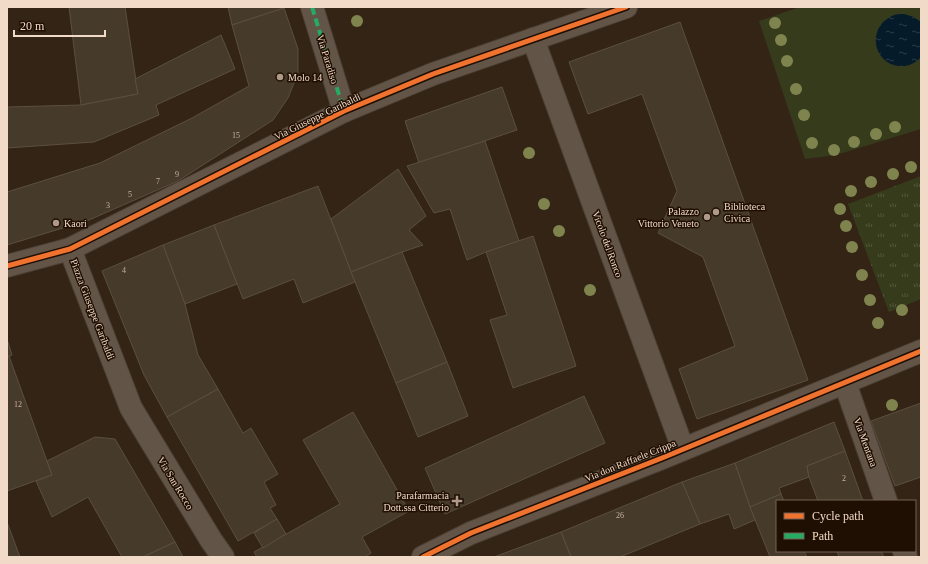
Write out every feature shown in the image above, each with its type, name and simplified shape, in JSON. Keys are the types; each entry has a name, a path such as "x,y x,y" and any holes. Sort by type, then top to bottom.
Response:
{"street":[{"name":"Via Paradiso","path":"312,7 344,111"},
{"name":"Via Giuseppe Garibaldi","path":"70,249 344,111 433,74 626,7"},
{"name":"Vicolo del Ronco","path":"533,40 683,449"},
{"name":"Piazza Giuseppe Garibaldi","path":"7,266 70,249 131,408"},
{"name":"Via don Raffaele Crippa","path":"423,557 471,533 921,352"},
{"name":"Via Mentana","path":"845,383 886,500"},
{"name":"Via San Rocco","path":"131,408 211,540 223,557"}],"green space":[{"path":"800,7 921,7 921,129 836,155 805,159 759,21"},
{"path":"921,176 921,299 889,312 848,204"}],"water":[{"path":"904,14 914,17 921,22 921,57 916,62 905,66 895,65 886,61 880,55 876,38 878,30 883,22 893,15"}],"building":[{"path":"69,7 125,7 138,94 81,105"},
{"path":"228,7 284,7 284,8 232,25"},
{"path":"284,8 298,49 298,73 288,98 273,120 178,181 89,220 7,245 7,192 100,163 192,118 249,86 232,25"},
{"name":"Palazzo Vittorio Veneto","path":"680,22 808,380 697,419 679,369 735,346 703,257 658,233 677,191 642,94 588,114 569,62"},
{"path":"221,35 235,69 156,105 159,115 94,142 7,148 7,107 81,105 138,94 135,79"},
{"path":"502,87 517,130 419,163 405,121"},
{"path":"485,141 519,241 467,260 450,209 434,213 407,166"},
{"path":"398,169 426,216 409,230 423,245 351,272 331,219"},
{"path":"318,186 355,282 303,303 294,279 243,299 214,225"},
{"path":"214,225 237,284 185,304 163,245"},
{"path":"533,236 576,366 513,388 490,320 507,315 486,252"},
{"path":"163,245 185,304 198,355 218,389 167,417 144,375 102,271"},
{"path":"402,252 447,362 396,383 351,272"},
{"path":"7,339 12,355 7,357"},
{"path":"9,356 52,475 7,491 7,357"},
{"path":"447,362 468,416 418,437 396,383"},
{"path":"218,389 243,433 251,428 278,474 264,482 276,505 270,508 277,519 238,541 167,417"},
{"path":"584,396 605,443 445,514 425,468"},
{"path":"921,403 921,477 895,486 871,421"},
{"path":"353,412 409,511 362,537 371,553 365,557 257,557 254,552 340,504 303,440"},
{"path":"834,422 845,451 807,466 809,477 779,488 781,494 750,507 735,463"},
{"path":"95,437 115,439 175,542 143,557 122,557 88,497 52,517 36,481 52,475 47,461"},
{"path":"845,451 863,500 818,500 809,477 807,466"},
{"path":"735,463 755,520 734,529 729,514 700,524 682,482"},
{"path":"682,482 700,524 620,557 571,557 561,532"},
{"path":"781,494 784,500 776,500 776,552 804,552 807,557 770,557 750,507"},
{"path":"277,519 286,534 263,548 254,533"},
{"path":"7,522 20,557 7,557"},
{"path":"561,532 571,557 494,557"},
{"path":"175,542 183,557 143,557"},
{"path":"837,552 882,552 884,557 839,557"}],"marked path":[{"path":"312,7 344,111"}],"cycle path":[{"path":"7,266 70,249 344,111 433,74 626,7"},
{"path":"423,557 471,533 662,458 921,351"}],"place":[{"name":"Molo 14","path":"280,77"},
{"name":"Biblioteca Civica","path":"716,212"},
{"name":"Palazzo Vittorio Veneto","path":"707,217"},
{"name":"Kaori","path":"56,223"},
{"name":"Parafarmacia Dott.ssa Citterio","path":"457,501"}]}
